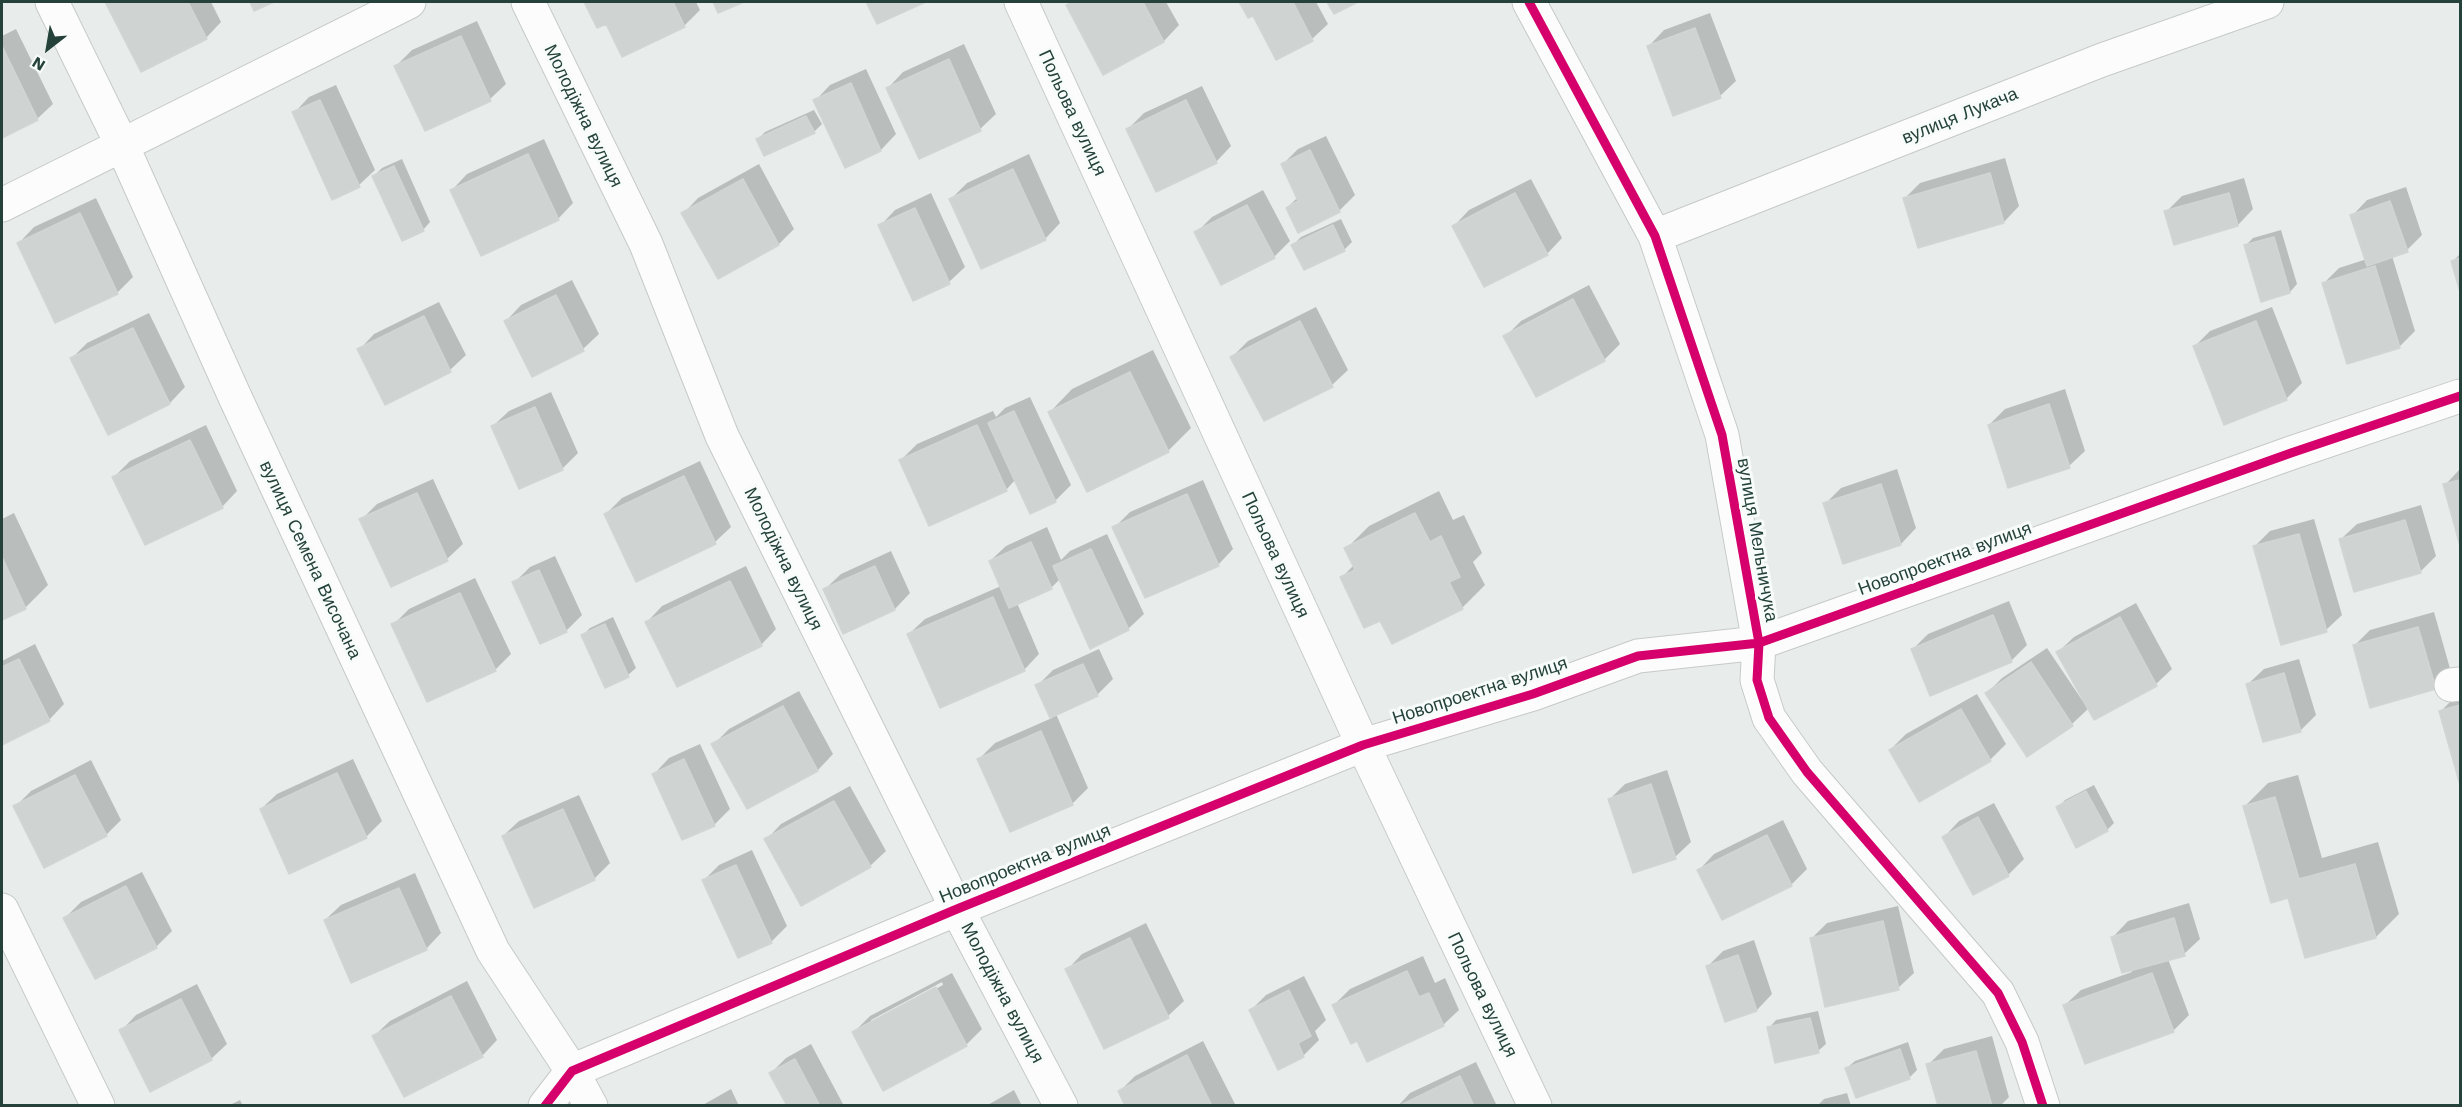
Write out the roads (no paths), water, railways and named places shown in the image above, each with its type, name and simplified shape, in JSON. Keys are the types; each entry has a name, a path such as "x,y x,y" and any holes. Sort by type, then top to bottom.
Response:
{"street":[{"name":"вулиця Семена Височана","path":"52,2 121,143 235,398 493,951 572,1071 591,1106"},
{"path":"2,205 121,143 409,2"},
{"name":"Молодіжна вулиця","path":"528,2 646,244 722,436 957,909 1061,1106"},
{"name":"Польова вулиця","path":"1021,2 1363,746 1535,1106"},
{"name":"вулиця Мельничука","path":"1529,2 1654,236 1722,435 1759,643 1757,680 1769,718 1807,772 1998,993 2022,1042 2043,1106"},
{"name":"вулиця Лукача","path":"1654,236 2102,60 2267,2"},
{"name":"Новопроектна вулиця","path":"545,1106 572,1071 957,909 1363,746 1533,694 1638,656 1759,643 2280,457 2460,396"},
{"path":"2,909 98,1106"}]}
